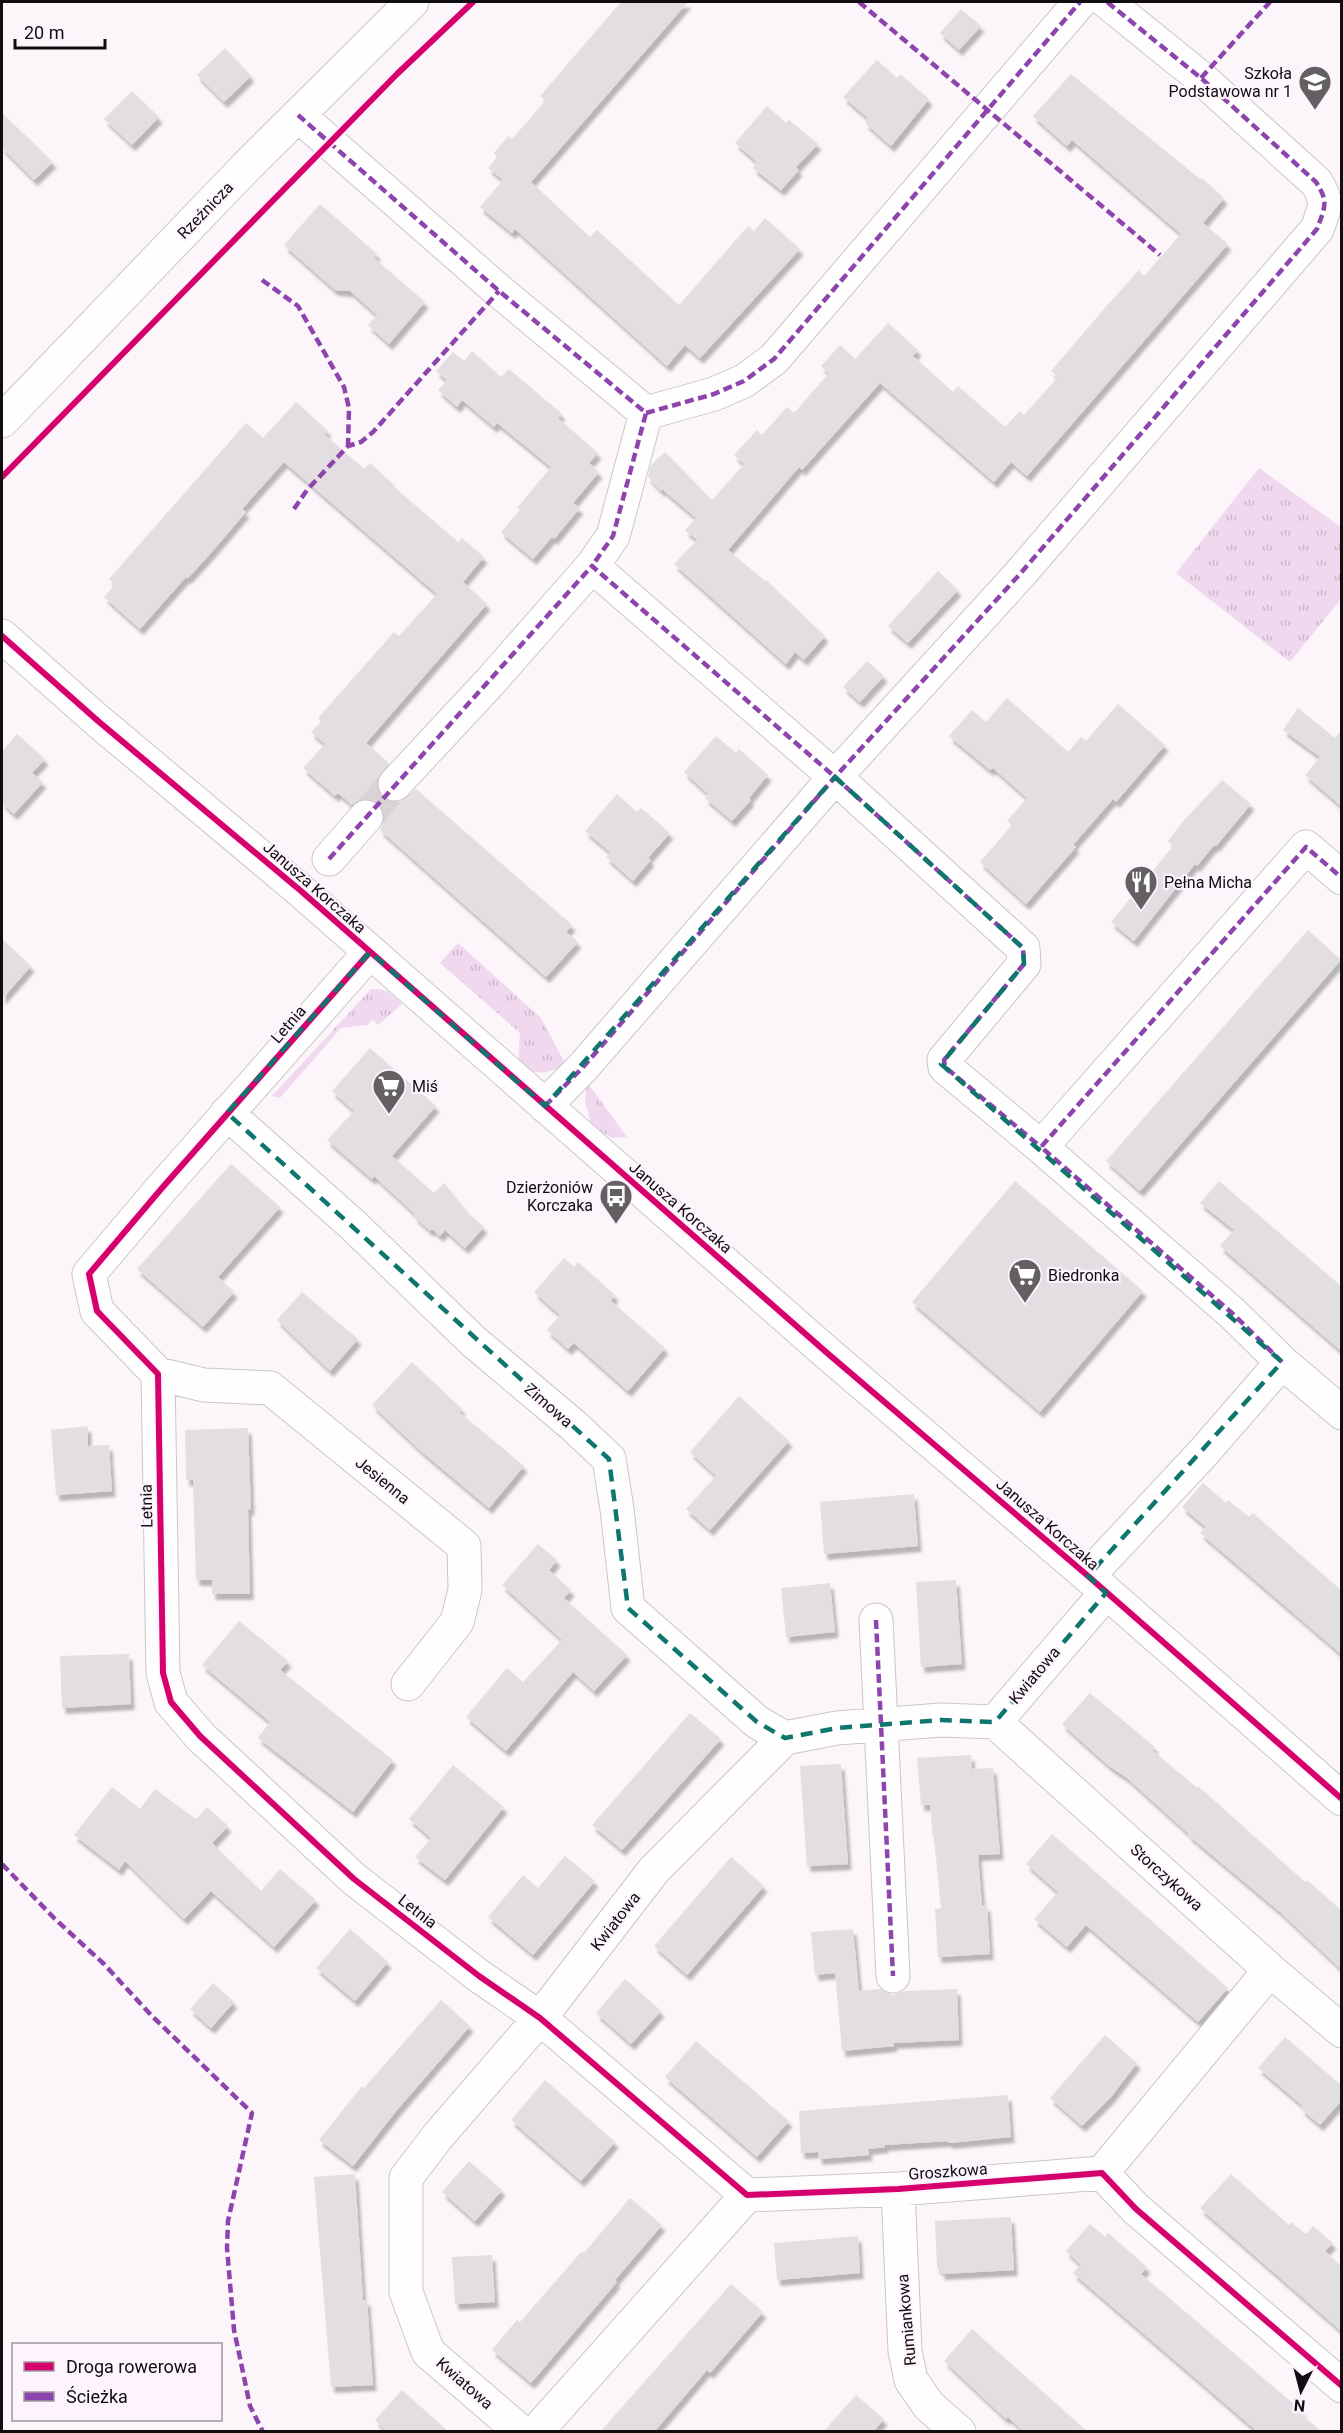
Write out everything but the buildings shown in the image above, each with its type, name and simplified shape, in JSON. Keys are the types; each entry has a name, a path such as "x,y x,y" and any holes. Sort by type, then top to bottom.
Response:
{"street":[{"name":"Rzeźnicza","path":"2,421 298,115 412,2"},
{"path":"646,413 714,394 744,381 774,359 1080,2"},
{"path":"545,1106 584,1066 836,777 1036,556 1317,229 1324,211 1325,196 1316,182 1201,78 1107,2"},
{"path":"298,115 499,291 646,413"},
{"path":"395,784 490,682 592,566 613,536 646,413"},
{"path":"592,566 836,777 1023,948 1024,964 944,1060 945,1067 1232,1313 1282,1362 1341,1413"},
{"name":"Janusza Korczaka","path":"2,636 370,952 1341,1799"},
{"path":"329,859 366,817"},
{"path":"1041,1148 1306,847 1341,878"},
{"name":"Letnia","path":"370,952 227,1113 89,1274 97,1311 158,1374 163,1673 171,1702 200,1736 354,1879 479,1976 540,2018"},
{"name":"Zimowa","path":"227,1113 353,1224 473,1341 574,1426 609,1459 628,1608 757,1722 784,1738"},
{"name":"Kwiatowa","path":"995,1722 1097,1584 1203,1453 1282,1362"},
{"name":"Jesienna","path":"158,1374 204,1385 270,1388 464,1546 465,1590 457,1622 408,1684"},
{"path":"876,1620 893,1976"},
{"path":"784,1738 837,1728 941,1720 995,1722"},
{"name":"Storczykowa","path":"995,1722 1341,2031"},
{"name":"Kwiatowa","path":"521,2432 428,2352 406,2292 406,2178 438,2136 540,2018 654,1870 784,1738"},
{"path":"1270,1970 1102,2173 1136,2209 1341,2386"},
{"path":"536,2432 747,2195 540,2018"},
{"name":"Groszkowa","path":"747,2195 898,2189 1102,2173"},
{"name":"Rumiankowa","path":"898,2189 905,2351 911,2380 929,2406 959,2432"}],"highlighted area":[{"path":"835,777 1023,948 1024,964 941,1064 1282,1362 1088,1576 1106,1593 995,1722 941,1720 837,1728 785,1738 757,1722 628,1608 609,1459 227,1113 370,952 545,1106"}],"green space":[{"path":"1259,468 1341,527 1341,599 1290,662 1176,573"},
{"path":"458,943 541,1018 566,1065 536,1072 518,1062 520,1033 440,963"},
{"path":"371,989 388,992 402,1004 378,1025 372,1020 368,1025 341,1028 280,1098 272,1096"},
{"path":"587,1082 627,1137 612,1138 591,1125 585,1101"}],"tunnel":[{"path":"366,817 395,784"}],"marked path":[{"path":"859,2 1160,255"},
{"path":"646,413 714,394 744,381 774,359 1080,2"},
{"path":"545,1106 584,1066 835,777 1020,574 1317,229 1324,200 1316,182 1201,78 1107,2"},
{"path":"1201,78 1270,2"},
{"path":"298,115 499,291 646,413 613,536 592,566"},
{"path":"262,280 298,306 344,387 349,408 348,446"},
{"path":"294,509 307,490 348,446 361,442 373,432 499,291"},
{"path":"329,859 592,566 835,777 1023,948 1024,964 944,1060 945,1067 1041,1147"},
{"path":"1282,1362 1232,1313 1041,1147 1306,847 1342,878"},
{"path":"876,1620 893,1976"},
{"path":"2,1864 55,1919 104,1964 151,2015 252,2113 228,2221 227,2248 234,2330 250,2406 263,2432"}],"cycle path":[{"path":"2,477 397,74 473,2"},
{"path":"2,636 98,721 301,891 826,1352 1088,1576 1342,1799"},
{"path":"370,952 89,1274 97,1311 158,1374 163,1673 171,1702 200,1736 354,1879 479,1976 540,2018 747,2195 898,2189 1102,2173 1136,2209 1342,2386"}],"place":[{"name":"Szkoła Podstawowa nr 1","path":"1315,111"},
{"name":"Pełna Micha","path":"1141,911"},
{"name":"Miś","path":"389,1115"},
{"name":"Dzierżoniów Korczaka","path":"616,1225"},
{"name":"Biedronka","path":"1025,1304"}]}
